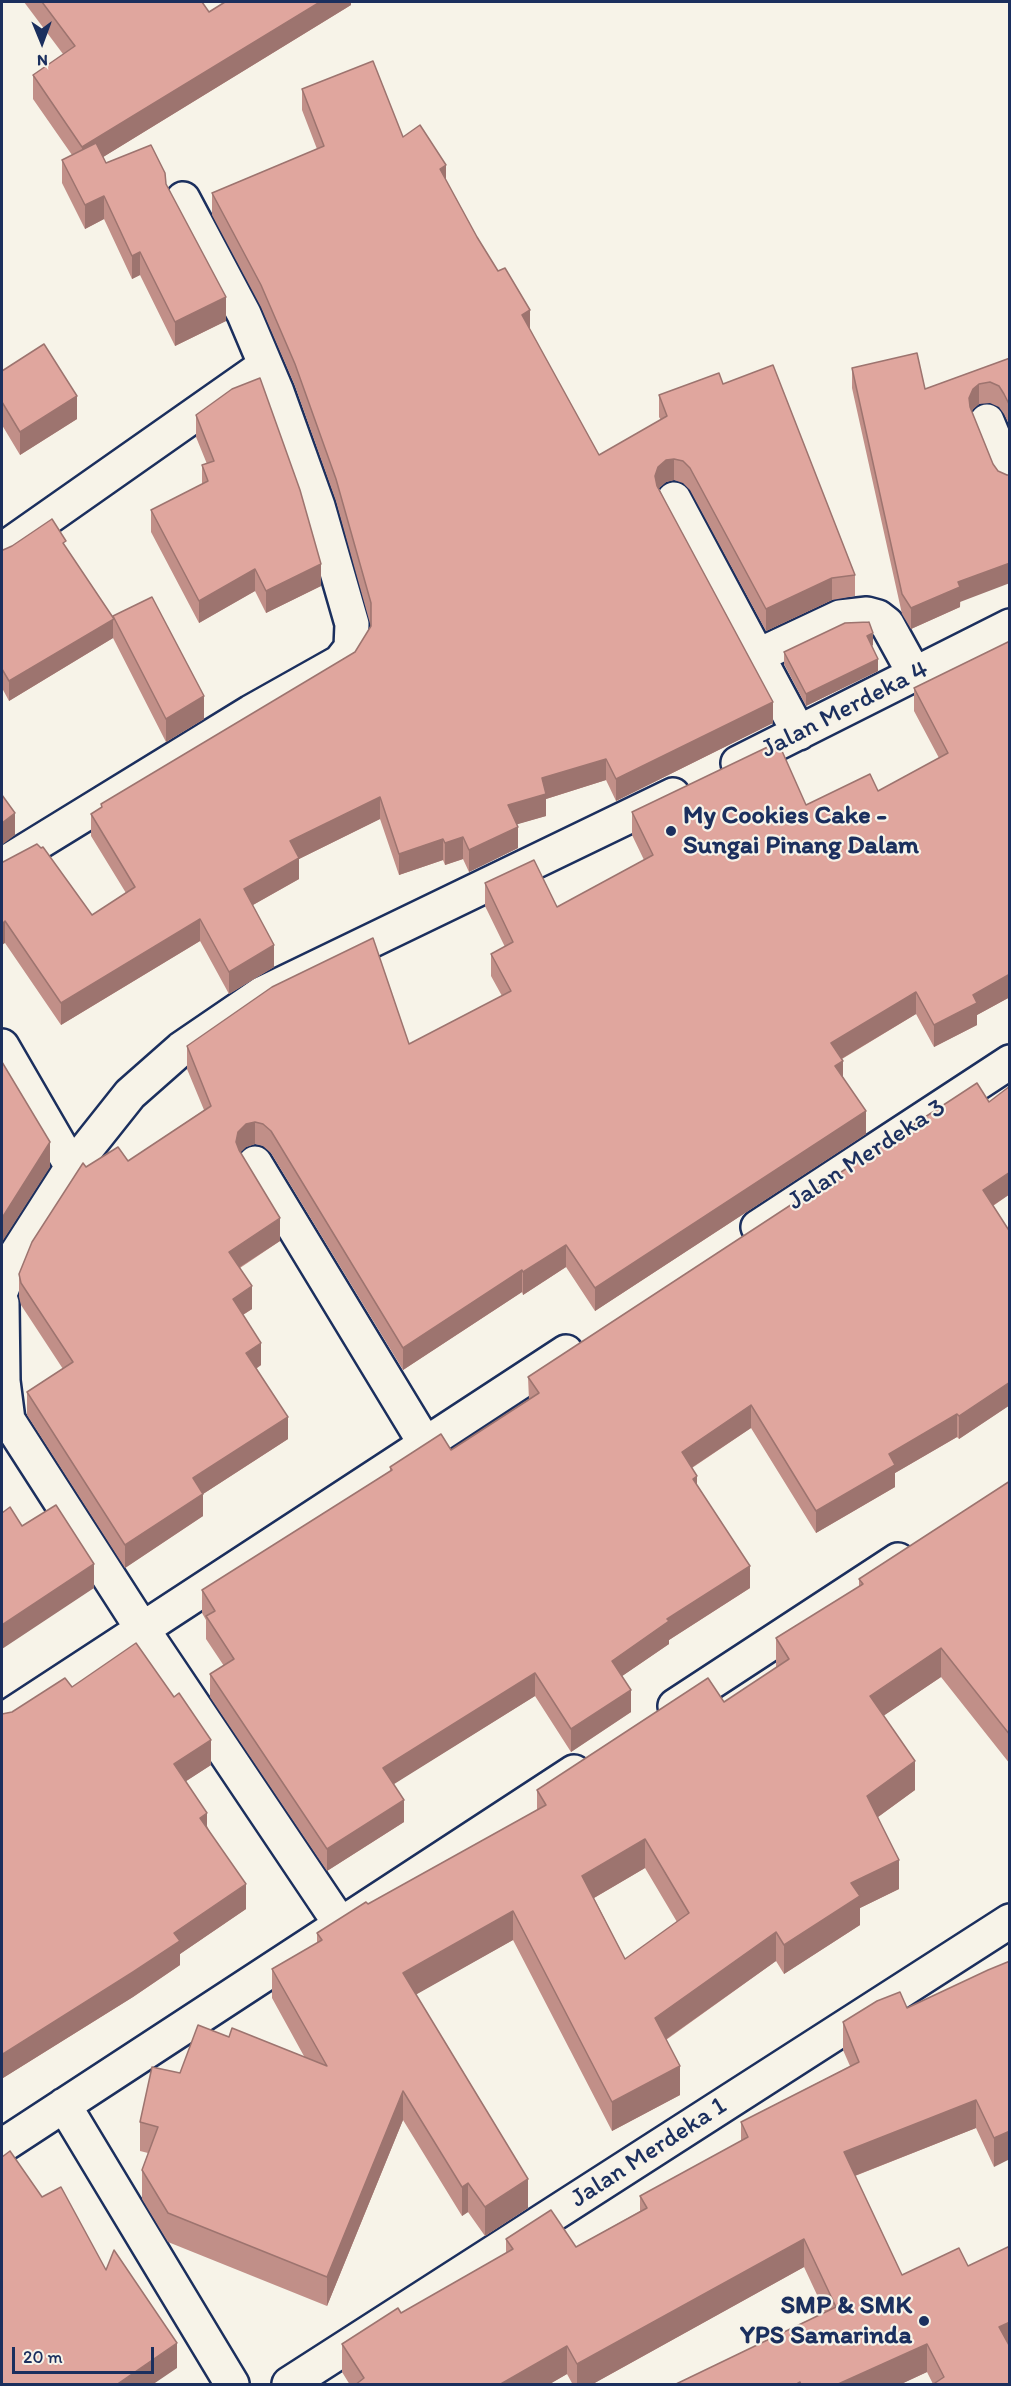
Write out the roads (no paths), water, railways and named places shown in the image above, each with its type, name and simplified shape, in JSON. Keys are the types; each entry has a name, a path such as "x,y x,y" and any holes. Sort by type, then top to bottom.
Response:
{"street":[{"path":"2,865 251,712 340,662 351,648 352,624 318,506 277,392 264,366 244,314 183,199"},
{"path":"2,550 264,366"},
{"path":"987,421 1010,477"},
{"path":"674,500 799,733"},
{"path":"758,656 840,616 867,614 878,617 887,624 915,675"},
{"name":"Jalan Merdeka 4","path":"2,1289 15,1256 72,1167 130,1094 181,1049 263,993 709,778 1010,626"},
{"path":"2,1046 72,1167"},
{"name":"Jalan Merdeka 3","path":"732,1244 1010,1062"},
{"path":"255,1163 426,1445"},
{"path":"2,1304 5,1422 341,1924"},
{"path":"2,1721 594,1334"},
{"path":"650,1722 920,1546"},
{"path":"2,2146 600,1755"},
{"name":"Jalan Merdeka 1","path":"289,2385 1010,1921"},
{"path":"64,2105 232,2385"}],"place":[{"name":"My Cookies Cake - Sungai Pinang Dalam","path":"671,831"},
{"name":"SMP & SMK YPS Samarinda","path":"924,2321"}]}
